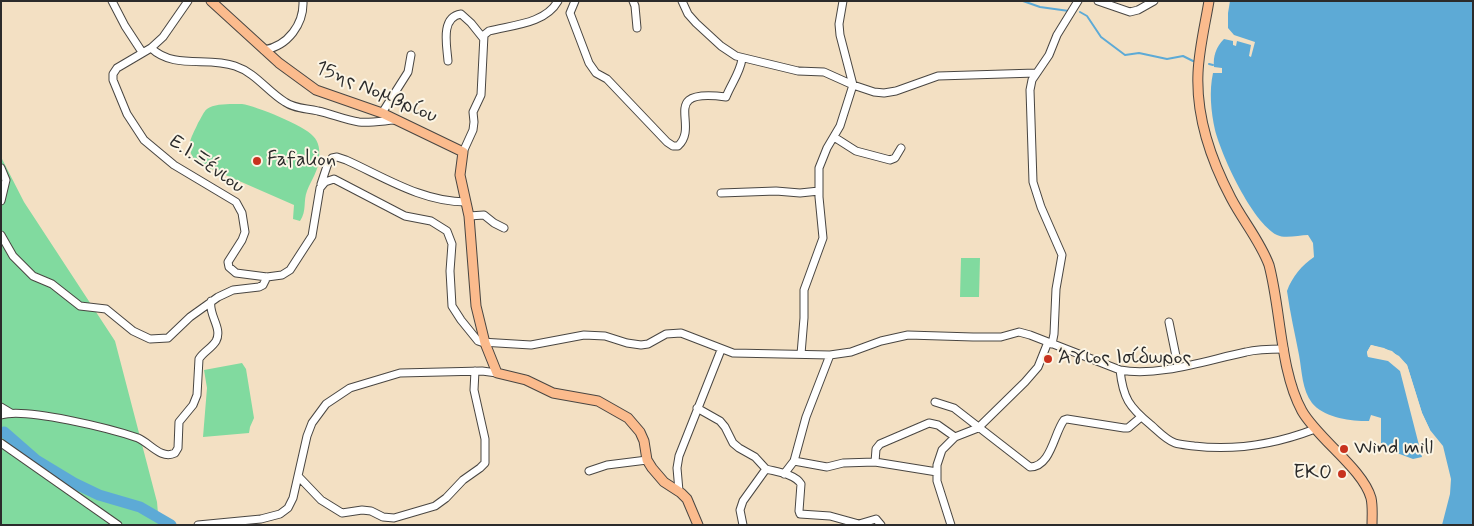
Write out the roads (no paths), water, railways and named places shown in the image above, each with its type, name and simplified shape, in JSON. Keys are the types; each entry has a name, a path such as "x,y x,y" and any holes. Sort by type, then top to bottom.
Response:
{"main road":[{"name":"15ης Νομβρίου","path":"211,1 264,50 296,76 321,92 382,113 463,152"},
{"path":"1209,1 1198,68 1198,91 1202,124 1209,146 1230,195 1268,261 1272,274 1290,379 1303,412 1315,429 1358,476 1367,489 1372,503 1372,525"},
{"path":"1214,1 1203,68 1205,115 1227,178 1273,263 1293,369 1295,390"},
{"path":"463,152 460,175 469,216 476,306 486,343 497,373 526,380 554,393 592,399 613,408 628,418 640,432 644,441 647,460 658,476 684,496 691,506 698,525"}],"street":[{"path":"112,1 142,52 151,48 163,36 188,1"},
{"path":"264,50 282,43 295,30 303,15 304,1"},
{"path":"483,38 489,31 533,20 545,15 553,9 558,1"},
{"path":"575,1 570,13 589,63 596,73 607,79 670,145 678,146 684,139 684,111 688,102 693,98 702,96 726,97 739,70 742,59"},
{"path":"633,1 637,28"},
{"path":"682,1 688,14 696,23 732,54 742,59 798,71 824,72 852,85 874,92 890,93 938,76 1036,73"},
{"path":"801,354 804,290 823,238 819,191 820,165 840,126 852,85 840,35 839,24 843,1"},
{"path":"951,525 940,492 937,472 937,464 942,450 955,437 978,428 1035,371 1054,334 1056,289 1062,255 1041,207 1033,182 1030,90 1032,80 1049,55 1057,35 1078,1"},
{"path":"1098,1 1130,12 1138,10 1154,1"},
{"path":"448,61 448,24 453,17 461,14 483,38 484,65 482,90 472,112 474,119 473,130 463,152"},
{"path":"151,48 157,54 172,59 226,63 242,68 284,102 298,108 326,112 358,122 394,120"},
{"name":"Ε.Ι.Ξένιου","path":"142,52 117,68 113,74 114,84 127,114 144,140 174,165 233,198 238,205 243,218 244,232 242,240 230,259 229,267 236,273 267,277 282,275 290,270 314,232 317,201 328,162 332,158 337,157 346,160 425,196 466,202"},
{"path":"382,113 408,72 410,55"},
{"path":"834,137 856,151 890,160 895,158 901,148"},
{"path":"1,168 6,180 1,201"},
{"path":"321,185 332,179 341,182 405,216 431,221 447,231 452,244 450,271 452,306 478,341 486,343 531,345 565,337 584,335 605,336 641,345 648,344 666,334 681,333 733,354 830,355 851,352 881,341 908,335 983,337 1019,332 1120,370 1139,373 1250,351 1284,348"},
{"path":"721,194 776,190 800,193 819,191"},
{"path":"469,216 484,215 504,228"},
{"path":"1,235 4,243 18,263 33,276 52,284 80,306 106,309 134,331 150,339 168,338 190,317 211,302 230,291 262,286 267,277"},
{"path":"1,406 6,414 72,421 138,438 168,455 175,453 178,448 179,422 193,404 198,392 198,359 214,344 218,337 210,309 211,302"},
{"path":"1169,322 1178,366"},
{"path":"679,491 677,463 721,350"},
{"path":"784,474 794,461 806,417 830,355"},
{"path":"1120,370 1126,400 1141,417 1176,443 1214,448 1253,446 1315,429"},
{"path":"198,525 255,520 280,514 290,505 312,423 326,404 345,390 400,373 475,371 497,373"},
{"path":"299,477 321,500 342,513 362,510 371,511 382,517 394,518 435,506 446,498 463,480 480,468 485,460 485,439 474,390 475,371"},
{"path":"935,402 954,408 1030,467 1033,467 1047,456 1064,420 1128,428 1141,417"},
{"path":"697,408 720,421 733,443 755,457 766,469 797,479 801,484 800,514 830,516 858,524 876,519 881,525"},
{"path":"875,462 876,449 880,444 926,424 938,424 955,437"},
{"path":"1,443 118,525"},
{"path":"589,471 607,465 647,460"},
{"path":"794,461 827,467 843,463 875,462 937,472"},
{"path":"743,525 740,510 743,501 766,469"}],"water":[{"path":"1230,1 1473,1 1473,525 1442,525 1450,494 1451,479 1443,446 1430,430 1422,413 1407,365 1399,356 1384,348 1371,345 1367,352 1368,357 1388,361 1400,371 1422,457 1413,459 1381,447 1381,418 1371,415 1369,421 1362,421 1338,418 1317,408 1306,392 1287,291 1298,272 1314,257 1313,243 1308,235 1280,236 1267,228 1239,188 1224,156 1215,130 1211,87 1213,73 1222,73 1222,68 1214,67 1217,48 1224,39 1233,41 1233,45 1236,46 1237,41 1251,45 1249,56 1251,57 1255,42 1234,35 1228,28"}],"waterway":[{"path":"1023,1 1040,7 1069,11"},
{"path":"1080,12 1087,16 1101,37 1125,55 1139,53 1167,59 1183,56 1193,61"},
{"path":"1209,64 1213,65"},
{"path":"4,432 36,460 74,483 99,495 140,507 171,525"}],"place":[{"name":"Fafalion","path":"257,161"},
{"name":"Άγιος Ισίδωρος","path":"1048,359"},
{"name":"Wind mill","path":"1344,449"},
{"name":"EKO","path":"1342,474"}]}
